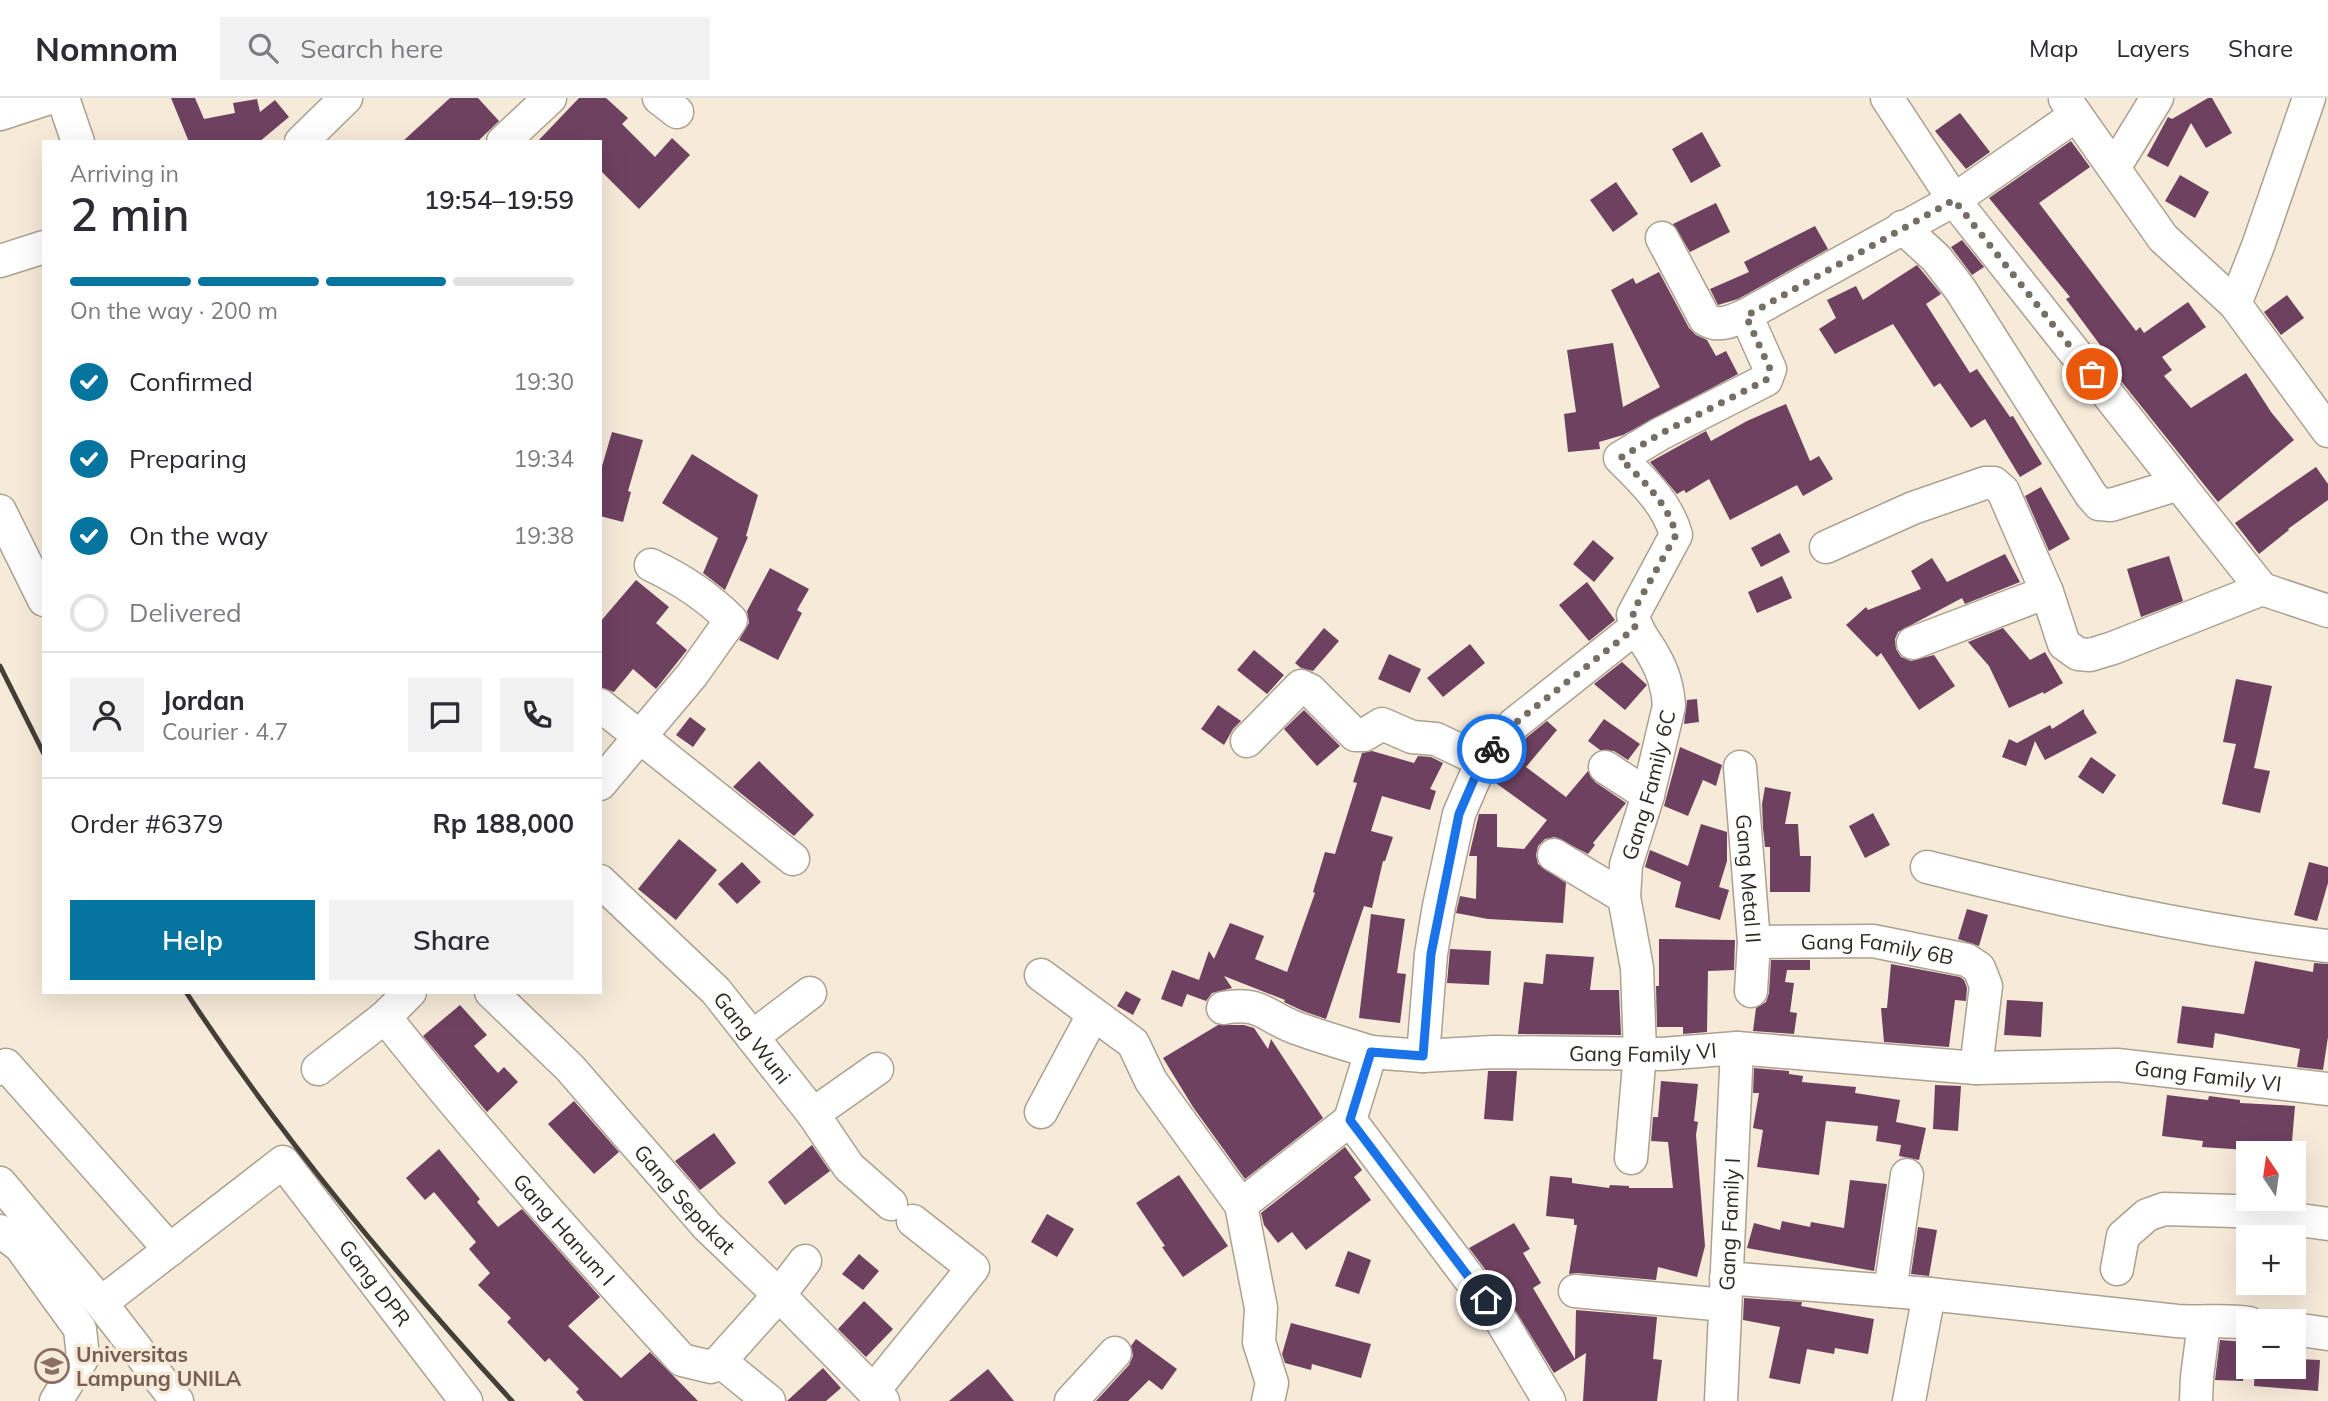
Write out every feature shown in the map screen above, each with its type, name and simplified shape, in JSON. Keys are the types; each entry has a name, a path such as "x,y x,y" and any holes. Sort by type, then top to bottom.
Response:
{"street":[{"path":"0,114 48,98"},
{"path":"63,98 77,140"},
{"path":"303,140 346,98"},
{"path":"505,140 550,98"},
{"path":"1887,98 1954,200 2262,589"},
{"path":"2114,168 2157,98"},
{"path":"2235,304 2258,246 2308,98"},
{"path":"1662,238 1705,319 1717,324 1735,321 1954,200 2070,106 2162,238 2235,304 2328,431"},
{"path":"1902,227 1936,258 1960,289 2099,504 2111,505 2179,484"},
{"path":"0,261 42,248"},
{"path":"1423,1056 1431,954 1439,906 1459,814 1482,761 1514,724 1635,628 1635,608 1676,535 1672,518 1641,479 1620,458 1660,434 1766,380 1770,369 1746,316"},
{"path":"1826,547 1913,508 1985,483 1994,483 2003,491 2047,592 2064,644 2078,654 2090,655 2262,589 2326,600"},
{"path":"0,511 42,596"},
{"path":"602,782 692,675 731,620 681,579 651,565"},
{"path":"1913,643 2047,592"},
{"name":"Gang Family 6C","path":"1631,1158 1640,1053 1637,968 1624,897 1626,865 1648,795 1669,706 1668,691 1656,657 1635,628"},
{"path":"1247,741 1301,686 1310,690 1355,735 1364,735 1382,724 1412,737 1437,739 1482,761"},
{"path":"602,707 793,859"},
{"name":"Gang Metal II","path":"1740,766 1754,942 1751,990"},
{"path":"1605,767 1648,795"},
{"path":"1554,855 1624,897"},
{"path":"1927,867 2135,916 2250,937 2328,946"},
{"name":"Gang Wuni","path":"602,883 716,991 813,1114 849,1167 973,1268 879,1396"},
{"name":"Gang Family 6B","path":"1754,942 1873,941 1967,960 1979,968 1986,986 1976,1068"},
{"path":"1041,975 1093,1015 1114,1026 1133,1043 1151,1081 1241,1205 1261,1308 1259,1342 1272,1383 1268,1401"},
{"path":"752,1037 810,993"},
{"path":"318,1069 385,1017 408,994"},
{"name":"Gang Sepakat","path":"493,994 570,1068 707,1226 879,1396"},
{"name":"Gang Family VI","path":"1223,1008 1248,1005 1293,1027 1371,1052 1423,1056 1493,1052 1662,1054 1737,1048 1976,1068 2118,1065 2328,1089"},
{"path":"1041,1112 1093,1015"},
{"name":"Gang Hanum I","path":"385,1017 450,1100 505,1164 682,1360 711,1367 720,1361"},
{"name":"Gang Family I","path":"1721,1401 1737,1048"},
{"path":"1241,1205 1350,1120 1371,1052"},
{"path":"0,1069 6,1065 170,1250 101,1303"},
{"path":"813,1114 877,1069"},
{"path":"1350,1120 1502,1322 1549,1401"},
{"name":"Gang DPR","path":"170,1250 283,1162 466,1401"},
{"path":"1890,1291 1907,1175"},
{"path":"0,1182 101,1303 177,1401"},
{"path":"2116,1269 2123,1236 2147,1214 2164,1209 2246,1213 2328,1224"},
{"path":"0,1231 20,1246 80,1329 83,1357 56,1401"},
{"path":"769,1401 720,1361 779,1295 804,1261"},
{"path":"1575,1291 1890,1291 2191,1322 2236,1322"},
{"path":"1909,1401 1929,1294"},
{"path":"2191,1322 2197,1377 2196,1401"},
{"path":"2306,1331 2328,1334"},
{"path":"1071,1401 1115,1353"}],"building":[{"path":"171,98 195,98 204,119 235,113 233,103 257,99 260,112 275,100 289,117 261,140 188,140"},
{"path":"450,98 478,98 499,121 479,140 404,140"},
{"path":"579,98 606,98 628,118 622,124 655,157 672,138 690,155 639,209 602,172 602,140 539,140"},
{"path":"2212,98 2232,133 2206,148 2191,123 2168,167 2147,156 2168,117 2172,119"},
{"path":"1960,113 1990,152 1966,169 1935,131"},
{"path":"1702,132 1721,166 1691,183 1672,149"},
{"path":"2071,141 2090,167 2039,203 2136,331 2140,327 2144,333 2188,302 2206,327 2162,357 2172,370 2164,376 2191,408 2246,373 2271,412 2294,440 2218,502 2101,356 2106,353 2066,299 2070,297 1989,198"},
{"path":"2180,175 2209,192 2195,218 2165,201"},
{"path":"1616,182 1638,214 1613,232 1590,200"},
{"path":"1716,203 1730,232 1690,252 1673,224"},
{"path":"1815,226 1828,249 1738,299 1718,305 1710,289 1749,272 1744,262"},
{"path":"1962,240 1984,267 1972,275 1951,247"},
{"path":"1917,265 1941,294 1926,304 1970,373 1977,369 2010,417 2013,416 2042,464 2020,477 1985,419 1971,428 1940,383 1934,387 1893,324 1835,354 1819,329 1836,318 1827,300 1856,286 1863,300"},
{"path":"1659,272 1689,328 1707,340 1716,356 1726,351 1738,374 1623,435 1599,442 1600,449 1568,452 1564,414 1576,412 1567,350 1613,343 1623,407 1660,387 1611,290 1633,278 1636,284"},
{"path":"2287,295 2304,318 2281,335 2264,312"},
{"path":"1786,404 1810,461 1819,456 1833,479 1803,496 1797,485 1730,520 1709,479 1686,493 1684,490 1677,494 1650,462 1706,431 1711,441"},
{"path":"612,432 643,440 628,491 631,492 623,522 602,517 602,466"},
{"path":"692,454 758,495 746,536 748,537 725,590 703,573 718,538 662,503"},
{"path":"2316,467 2328,484 2328,500 2259,554 2235,523"},
{"path":"2041,487 2070,539 2049,551 2025,496"},
{"path":"1780,533 1790,552 1761,567 1751,548"},
{"path":"1593,540 1614,558 1594,582 1573,564"},
{"path":"2005,554 2020,582 1965,604 1962,598 1898,632 1895,639 1896,649 1901,657 1911,661 1934,655 1955,686 1919,710 1881,653 1877,657 1846,625 1866,607 1868,610 1921,589 1911,571 1932,558 1947,582"},
{"path":"2169,556 2183,601 2141,617 2127,569"},
{"path":"770,568 809,589 797,610 802,613 778,660 739,640 749,623 747,611"},
{"path":"1782,576 1792,598 1757,613 1748,592"},
{"path":"636,580 669,607 656,623 687,650 656,689 633,669 614,692 602,688 602,620"},
{"path":"1587,582 1615,620 1589,641 1559,605"},
{"path":"1324,628 1339,641 1313,671 1301,668 1295,663"},
{"path":"2003,628 2030,660 2045,652 2063,683 2009,708 1989,666 1968,642"},
{"path":"1470,644 1485,663 1443,697 1427,678"},
{"path":"1254,650 1284,675 1267,694 1237,670"},
{"path":"1389,654 1421,669 1410,693 1378,679"},
{"path":"1622,662 1647,685 1625,710 1594,684"},
{"path":"2236,679 2272,686 2254,768 2270,771 2260,813 2222,804 2236,744 2223,742"},
{"path":"1697,699 1699,722 1684,724 1687,700"},
{"path":"1218,705 1241,721 1224,745 1201,729"},
{"path":"2084,709 2097,733 2045,760 2035,741 2026,766 2002,757 2009,739 2017,743 2050,725 2052,729"},
{"path":"1304,710 1340,746 1317,766 1284,729"},
{"path":"690,717 706,729 693,747 676,735"},
{"path":"1604,719 1640,744 1628,760 1614,751 1600,750 1588,741"},
{"path":"1547,721 1557,730 1526,767 1566,797 1588,771 1595,782 1626,803 1593,843 1595,845 1588,854 1555,837 1545,839 1538,846 1538,864 1566,883 1563,923 1488,919 1456,913 1460,896 1476,899 1477,856 1469,856 1479,814 1497,814 1497,847 1524,849 1547,820 1493,781 1527,737"},
{"path":"1680,747 1722,765 1716,786 1703,780 1688,816 1664,806"},
{"path":"1372,751 1414,763 1418,756 1431,757 1443,763 1430,789 1436,791 1430,810 1382,796 1371,831 1393,837 1383,861 1372,908 1364,906 1326,1019 1224,976 1232,988 1212,993 1206,1001 1187,994 1182,1007 1161,999 1172,970 1199,980 1209,951 1214,959 1230,923 1264,936 1255,959 1287,972 1315,893 1313,892 1325,852 1335,854 1357,783 1353,782 1362,753"},
{"path":"2091,757 2116,775 2103,794 2078,777"},
{"path":"759,761 814,815 794,836 733,787"},
{"path":"1765,787 1791,792 1785,824 1798,824 1800,856 1811,856 1810,892 1770,892 1770,847 1765,847 1763,828 1762,804"},
{"path":"1873,813 1890,845 1865,858 1849,826"},
{"path":"1701,824 1727,832 1727,861 1719,887 1729,890 1720,920 1675,907 1681,882 1645,867 1650,850 1688,866"},
{"path":"679,839 717,870 676,920 638,889"},
{"path":"742,862 761,882 737,904 718,884"},
{"path":"2309,862 2328,867 2328,883 2317,921 2294,915"},
{"path":"1967,909 1988,915 1979,946 1958,939"},
{"path":"1371,914 1405,919 1397,973 1406,974 1400,1023 1359,1018"},
{"path":"1659,939 1735,940 1734,970 1708,971 1707,1032 1683,1034 1683,1027 1657,1027"},
{"path":"1450,949 1491,951 1489,985 1447,983"},
{"path":"1546,954 1594,957 1590,990 1619,990 1621,1035 1518,1034 1524,982 1543,984"},
{"path":"1771,960 1810,960 1810,970 1787,970 1785,982 1794,983 1790,1012 1797,1013 1794,1034 1753,1031 1756,1008 1766,1002 1769,993"},
{"path":"2255,961 2313,972 2314,963 2328,964 2328,1037 2323,1070 2297,1067 2300,1049 2215,1033 2213,1048 2177,1043 2182,1006 2244,1014"},
{"path":"1891,964 1964,980 1967,988 1966,1001 1955,1000 1949,1047 1884,1042 1881,1008 1887,1008"},
{"path":"1126,991 1141,999 1133,1015 1117,1006"},
{"path":"2007,1000 2043,1002 2041,1037 2004,1035"},
{"path":"460,1005 487,1035 474,1046 498,1073 504,1067 518,1082 487,1112 423,1036"},
{"path":"1218,1025 1244,1025 1254,1028 1268,1049 1271,1039 1323,1118 1245,1179 1193,1107 1163,1058"},
{"path":"1754,1068 1789,1071 1789,1074 1803,1076 1802,1082 1856,1087 1855,1093 1900,1100 1896,1122 1926,1128 1919,1160 1899,1156 1901,1145 1876,1141 1878,1126 1826,1121 1819,1175 1757,1167 1763,1130 1753,1128 1759,1093 1753,1093"},
{"path":"1488,1071 1517,1071 1513,1121 1484,1119"},
{"path":"1661,1081 1698,1084 1694,1121 1698,1122 1696,1135 1705,1246 1697,1277 1658,1267 1656,1280 1569,1274 1577,1225 1574,1225 1574,1219 1546,1216 1550,1176 1572,1178 1572,1183 1609,1188 1610,1185 1673,1188 1668,1142 1651,1141 1653,1117 1658,1117"},
{"path":"1935,1085 1961,1086 1958,1131 1933,1129"},
{"path":"2167,1095 2208,1100 2209,1096 2240,1100 2240,1103 2295,1106 2292,1141 2236,1141 2236,1149 2202,1147 2203,1141 2162,1136"},
{"path":"574,1101 619,1152 594,1174 548,1124"},
{"path":"714,1133 736,1163 700,1190 675,1161"},
{"path":"812,1145 830,1171 785,1205 768,1182"},
{"path":"1345,1147 1362,1170 1354,1177 1371,1200 1306,1250 1292,1232 1278,1243 1264,1225 1261,1213"},
{"path":"439,1149 480,1199 477,1202 498,1227 522,1209 600,1297 568,1326 621,1378 650,1352 698,1401 584,1401 576,1392 579,1389 549,1358 545,1362 507,1322 511,1318 478,1285 490,1273 469,1249 476,1242 434,1192 425,1200 406,1178"},
{"path":"1179,1175 1228,1246 1183,1277 1136,1203"},
{"path":"1850,1180 1887,1184 1874,1271 1747,1248 1754,1223 1780,1230 1782,1221 1810,1227 1811,1222 1844,1228"},
{"path":"1047,1214 1074,1229 1057,1257 1031,1242"},
{"path":"1514,1223 1530,1249 1523,1253 1541,1283 1533,1288 1575,1359 1576,1310 1657,1317 1653,1359 1662,1360 1657,1401 1583,1401 1586,1353 1554,1373 1491,1271 1488,1273 1469,1248"},
{"path":"1918,1227 1937,1230 1929,1276 1911,1274"},
{"path":"1348,1251 1371,1260 1359,1294 1335,1286"},
{"path":"859,1254 879,1271 863,1290 842,1274"},
{"path":"1744,1298 1802,1302 1801,1306 1874,1319 1868,1354 1835,1348 1834,1354 1807,1349 1800,1384 1769,1378 1780,1327 1743,1320"},
{"path":"864,1301 893,1329 866,1357 838,1329"},
{"path":"1291,1323 1371,1344 1361,1378 1312,1364 1311,1370 1285,1363 1282,1354"},
{"path":"1136,1339 1177,1369 1162,1390 1149,1380 1128,1401 1096,1401 1129,1365 1133,1356 1131,1346"},
{"path":"2220,1340 2236,1341 2236,1379 2243,1381 2215,1380"},
{"path":"2306,1359 2320,1360 2318,1391 2254,1386 2254,1379 2306,1379"},
{"path":"823,1368 841,1388 826,1401 787,1401"},
{"path":"988,1369 1014,1401 949,1401"}],"railway":[{"path":"0,666 42,750"},
{"path":"187,994 300,1152 382,1254 512,1401"}],"way so far":[{"path":"1492,749 1514,724 1635,628 1635,608 1676,535 1672,518 1641,479 1620,458 1660,434 1766,380 1770,369 1746,316 1954,200 2092,374"}],"place":[{"name":"Universitas Lampung UNILA","path":"52,1366"}],"route":[{"path":"1486,1300 1350,1120 1371,1052 1423,1056 1431,954 1459,814 1482,761 1492,749"}]}
